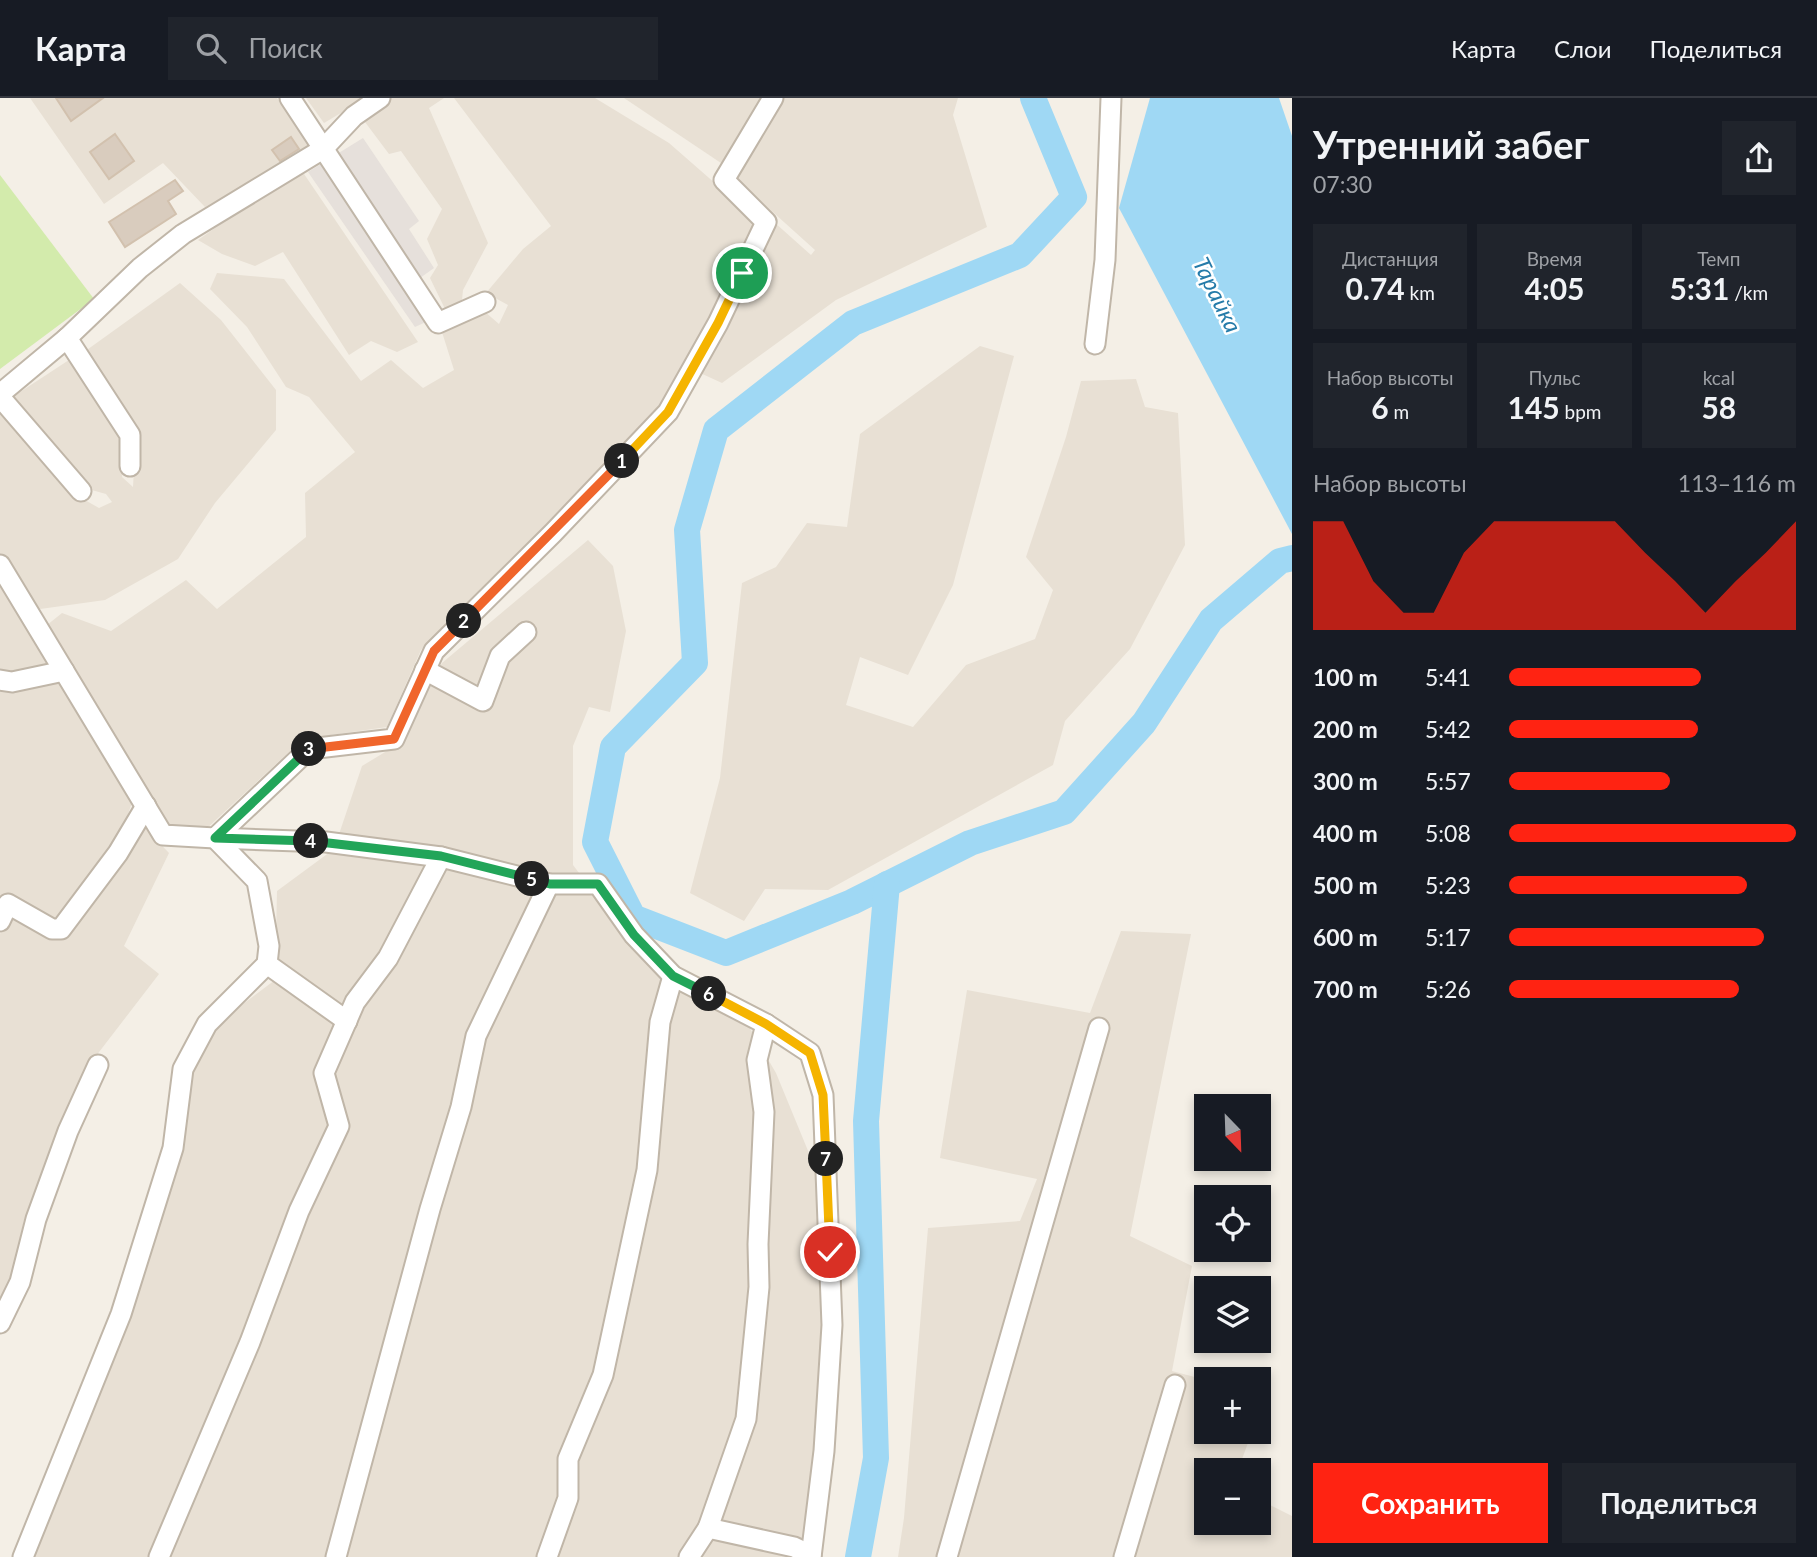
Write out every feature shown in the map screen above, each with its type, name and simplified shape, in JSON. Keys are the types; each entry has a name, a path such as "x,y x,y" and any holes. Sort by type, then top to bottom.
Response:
{"street":[{"path":"290,98 438,323 485,302"},
{"path":"82,491 0,395 67,338 140,268 183,234 323,149 354,116 380,98"},
{"path":"215,838 309,749 394,739 434,651 553,533 668,412 718,323 766,222 724,180 773,98"},
{"path":"1095,344 1105,260 1111,98"},
{"path":"67,338 130,435 130,466"},
{"path":"0,565 163,835 326,842 441,856 550,884 598,884 634,935 673,976 766,1024 810,1053 823,1095 832,1325 824,1451 811,1556 794,1547 708,1528"},
{"path":"425,670 483,701 500,656 526,632"},
{"path":"0,680 12,682 64,671"},
{"path":"0,921 8,904 52,929 61,929 118,853 146,806"},
{"path":"23,1557 121,1314 173,1148 183,1069 207,1024 267,964 269,946 257,881 215,838"},
{"path":"159,1557 250,1342 299,1211 339,1126 324,1073 355,1002 388,958 441,856"},
{"path":"337,1557 430,1209 461,1107 476,1036 550,884"},
{"path":"267,964 346,1021"},
{"path":"547,1557 568,1498 568,1459 603,1375 647,1170 660,1022 673,976"},
{"path":"689,1557 708,1528 746,1419 759,1287 758,1244 764,1112 757,1060 766,1024"},
{"path":"947,1557 1099,1028"},
{"path":"0,1323 20,1282 36,1219 68,1131 99,1065"},
{"path":"1124,1557 1175,1385"}],"shaded area":[{"path":"30,98 277,98 313,148 205,207 163,163 104,204"},
{"path":"306,98 366,98 324,123"},
{"path":"389,98 444,98 429,108 488,243 463,290 462,300 446,311 430,278 438,265 427,239 442,209 401,151 389,154 362,118"},
{"path":"454,98 595,98 669,143 756,219 709,333 643,437 421,650 387,727 303,739 205,830 171,827 47,625 62,613 111,631 186,580 217,609 306,537 305,493 355,452 309,397 286,387 247,327 210,289 217,273 284,279 361,381 391,360 423,388 454,370 441,329 484,311 499,324 508,305 486,293 523,249 551,226"},
{"path":"624,98 763,98 721,163"},
{"path":"783,98 958,98 953,115 987,227 836,300 722,383 698,372 774,222 811,255 815,250 736,179"},
{"path":"363,138 419,221 409,229 434,268 406,288 428,321 415,327 308,172"},
{"path":"300,168 418,342 397,352 371,341 349,355 283,252 255,266 222,254 198,240"},
{"path":"180,283 221,320 276,390 276,430 215,503 178,559 105,600 33,610 0,555 0,413 69,491 99,508 112,502 106,494 88,489 11,398 72,358 118,427 126,454 122,477 133,487 136,434 84,352"},
{"path":"980,346 1014,356 953,585 908,675 860,657 846,705 913,727 966,665 1035,639 1053,590 1026,557 1066,437 1081,381 1136,379 1145,407 1178,413 1185,545 1130,649 1065,721 1053,765 828,890 765,889 744,921 690,893 720,778 742,583 776,567 807,523 847,527 860,434"},
{"path":"588,540 613,566 626,631 610,712 589,707 573,746 573,865 626,935 744,1018 776,1073 832,1209 827,1416 806,1557 29,1557 131,1298 190,1044 275,980 277,891 334,849 362,766 400,743 442,663"},
{"path":"0,580 56,666 0,676"},
{"path":"60,678 133,800 116,847 58,926 4,895 0,902 0,687"},
{"path":"140,823 169,853 124,946 159,974 86,1069 24,1220 11,1278 0,1300 0,934 10,911 50,933"},
{"path":"1121,931 1191,934 1130,1236 1192,1266 1172,1371 1194,1377 1194,1444 1248,1444 1242,1458 1194,1458 1194,1535 1271,1535 1271,1506 1292,1516 1292,1557 898,1557 904,1518 928,1228 1020,1221 1037,1179 940,1158 967,990 1090,1013"}],"green space":[{"path":"0,175 94,299 0,369"}],"water":[{"name":"Тарайка","path":"1150,98 1279,98 1292,136 1292,534 1119,208"}],"building":[{"path":"56,98 103,98 71,121"},
{"path":"115,134 134,161 109,179 90,152"},
{"path":"291,137 299,149 280,161 272,150"},
{"path":"175,180 183,191 168,201 176,214 125,247 109,222"}],"waterway":[{"path":"1033,98 1074,197 1020,255 853,323 716,430 687,530 695,663 613,747 595,842 633,917 726,953 852,902 970,843 1064,812 1144,723 1211,620 1280,561 1292,558"},
{"path":"858,1557 876,1458 866,1121 887,884"}],"route":[{"path":"742,273 718,323 668,412 553,533 434,651 394,739 309,749 215,838 326,842 441,856 550,884 598,884 634,935 673,976 766,1024 810,1053 823,1095 830,1252"}]}
